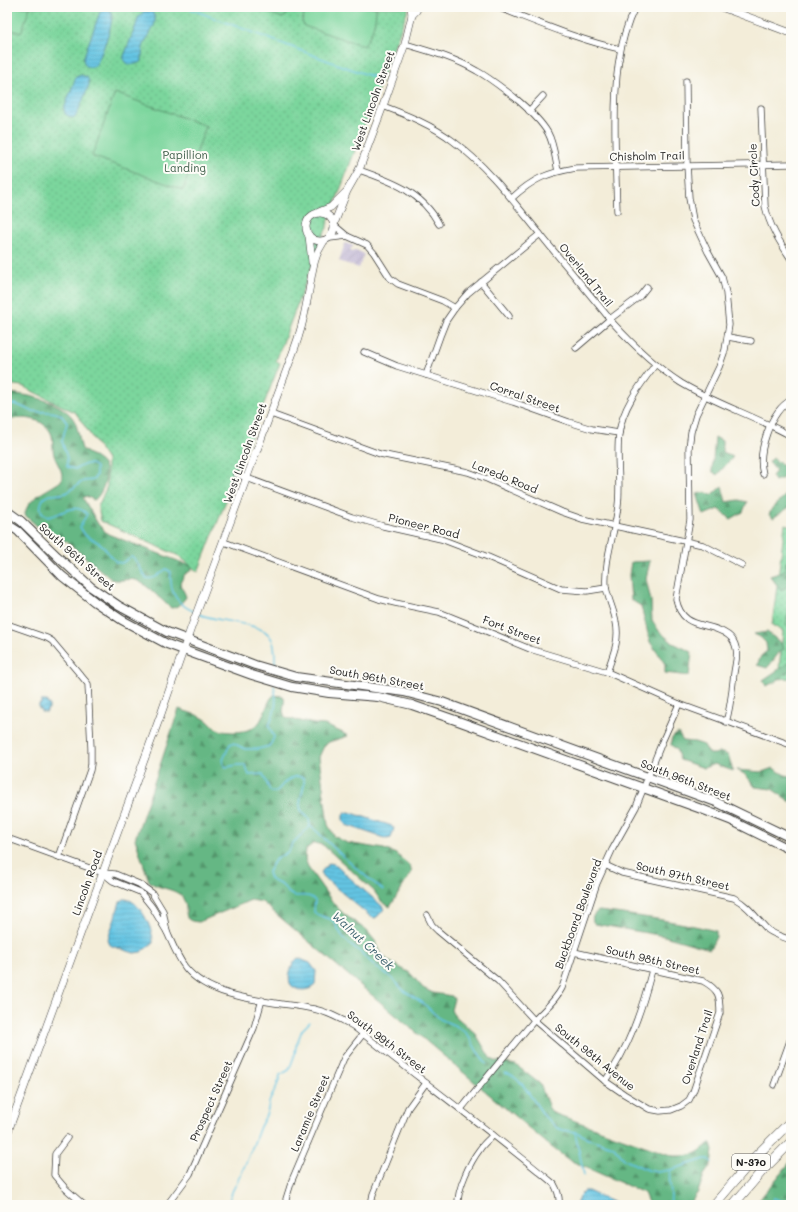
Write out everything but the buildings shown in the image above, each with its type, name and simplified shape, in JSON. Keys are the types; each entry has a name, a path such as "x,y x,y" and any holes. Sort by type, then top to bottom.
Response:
{"highway":[{"name":"N-370","path":"714,1205 754,1158 791,1121"},
{"name":"N-370","path":"733,1205 763,1170 791,1142"}],"main road":[{"name":"South 96th Street","path":"7,511 21,521 56,556 104,596 148,623 187,640 256,665 296,677 404,692 442,702 716,802 791,838"},
{"name":"South 96th Street","path":"7,524 18,531 62,576 95,602 138,630 167,644 252,675 292,687 329,693 378,697 412,705 717,815 791,850"}],"street":[{"name":"West Lincoln Street","path":"334,224 347,191 359,170 405,44 412,15 411,7"},
{"name":"West Lincoln Street","path":"412,15 418,7"},
{"path":"497,7 573,36 620,49"},
{"path":"617,211 615,167 615,89 620,49 630,17 635,7"},
{"path":"721,7 791,33"},
{"path":"405,44 434,53 476,70 495,83 529,111 547,132 551,140 558,171"},
{"path":"686,81 687,165 689,198 693,220 705,247 722,277 729,316 726,350 696,415 691,432 689,448 690,520 676,599 682,615 687,619 721,631 734,641 736,648 730,710 726,722"},
{"path":"529,111 542,96"},
{"name":"Overland Trail","path":"383,106 412,117 437,130 472,156 512,198 631,343 656,365 682,383 705,396 791,436"},
{"name":"Cody Circle","path":"761,108 765,206 769,222 777,238 791,259"},
{"name":"Chisholm Trail","path":"512,198 525,186 538,178 558,171 576,168 791,164"},
{"path":"359,170 398,185 411,193 423,202 432,212 439,224"},
{"name":"West Lincoln Street","path":"318,212 331,207 347,191"},
{"path":"347,236 314,241 306,230 306,224 309,218 318,212 329,216 334,224 347,236 367,245 390,278 398,284 443,301 455,308"},
{"path":"327,239 334,232 334,224"},
{"path":"426,375 446,321 455,308 468,293 540,234"},
{"name":"West Lincoln Street","path":"309,236 312,270"},
{"name":"West Lincoln Street","path":"187,640 300,332 308,299 312,270 317,253 327,239"},
{"path":"481,282 510,316"},
{"path":"576,348 639,297 647,287"},
{"path":"728,337 751,341"},
{"name":"Corral Street","path":"364,352 397,366 513,402 569,422 592,429 619,433"},
{"path":"607,672 616,649 618,634 606,588 606,565 619,495 619,433 622,418 628,405 656,365"},
{"path":"763,474 761,457 764,441 778,412 791,400"},
{"name":"Laredo Road","path":"271,414 380,454 468,472 562,512 614,526 703,545 742,565"},
{"name":"Pioneer Road","path":"236,474 370,522 441,538 561,588 587,591 606,588"},
{"name":"Fort Street","path":"224,542 379,599 439,612 530,649 607,672 679,704 791,746"},
{"path":"7,624 47,638 88,684 91,764 58,857"},
{"name":"Lincoln Road","path":"7,1134 187,640"},
{"name":"Buckboard Boulevard","path":"461,1109 534,1020 552,1004 558,996 597,883 620,834 636,808 679,704"},
{"path":"7,838 102,873"},
{"name":"South 97th Street","path":"605,865 627,874 734,898 748,907 769,930 779,936 791,940"},
{"name":"South 99th Street","path":"102,873 113,881 140,892 152,907 167,932 180,960 196,979 217,990 316,1010 342,1020 363,1034 461,1109 554,1184 559,1202"},
{"name":"South 98th Avenue","path":"427,915 432,925 498,981 534,1020 605,1081 649,1109 660,1111 671,1110 689,1100"},
{"name":"South 98th Street","path":"574,952 703,981 714,987 720,1000"},
{"path":"605,1081 617,1064 628,1043 652,970"},
{"name":"Prospect Street","path":"167,1205 190,1174 254,1028 262,1000"},
{"name":"Overland Trail","path":"689,1100 720,1013 720,1000"},
{"name":"Laramie Street","path":"287,1205 286,1199 292,1180 344,1058 363,1034"},
{"path":"774,1085 791,1038"},
{"path":"371,1205 372,1194 408,1108 426,1083"},
{"path":"458,1204 460,1191 471,1164 479,1150 493,1135"},
{"path":"67,1138 55,1154 54,1175 66,1189 84,1205"}],"shaded area":[{"path":"345,243 354,246 350,249 352,252 356,250 364,254 359,268 339,261"}],"green space":[{"name":"Papillion Landing","path":"7,7 409,7 276,361 280,363 198,572 179,556 101,521 98,507 107,486 107,460 76,413 22,386 7,384"},
{"path":"7,7 30,7 21,33 7,28"},
{"path":"255,7 290,7 286,16 282,18"},
{"path":"307,7 376,7 376,13 371,32 364,46 304,26 302,21"},
{"path":"115,93 206,126 183,190 92,156"},
{"path":"7,393 25,395 45,400 55,404 70,415 75,422 82,449 102,463 106,471 104,485 97,497 94,500 86,496 83,498 98,524 108,534 191,566 192,570 185,574 180,583 186,597 180,604 171,608 136,580 111,579 66,541 51,539 25,515 29,504 39,495 61,481 62,474 54,455 52,436 48,428 32,419 19,418 7,421"},
{"path":"715,437 722,441 722,452 733,457 717,475 712,471"},
{"path":"773,458 791,472 791,480 786,477 775,481 772,476 776,471 769,462"},
{"path":"791,485 791,506 773,518 769,515 772,508 789,492"},
{"path":"722,486 726,502 739,500 747,502 743,512 731,519 718,509 704,515 697,494 705,492 712,495"},
{"path":"785,524 791,526 791,678 778,679 783,631 772,625"},
{"path":"791,560 791,585 781,590 770,576 783,572 786,563"},
{"path":"650,561 646,579 651,601 652,620 659,631 673,643 692,652 689,676 665,673 665,664 650,642 641,606 631,600 629,575 631,562"},
{"path":"791,600 791,630 786,625"},
{"path":"767,632 780,642 784,649 767,668 757,665 761,656 767,651 766,643 754,634"},
{"path":"791,661 791,669 775,682 766,686 763,680"},
{"path":"274,695 284,698 283,712 286,718 325,725 348,736 329,742 324,746 319,757 328,825 334,836 347,843 384,849 396,854 409,865 412,872 390,907 381,901 374,891 323,845 314,843 306,849 305,859 309,869 334,904 344,914 367,931 375,941 382,955 390,962 410,973 423,988 433,993 452,996 454,999 451,1010 453,1014 476,1034 490,1058 495,1061 516,1065 540,1084 549,1108 553,1113 673,1156 684,1156 696,1153 711,1143 713,1150 711,1165 704,1175 698,1192 689,1205 649,1205 644,1193 569,1160 550,1146 262,902 251,900 199,922 195,922 188,919 186,915 186,905 182,896 173,891 152,884 149,881 135,839 179,709 205,719 221,731 239,732 255,727 258,724"},
{"path":"678,733 683,741 695,742 704,745 709,754 719,752 728,755 733,771 714,764 704,768 680,760 676,749 671,745 672,738"},
{"path":"773,768 785,775 791,776 791,802 772,789 755,787 746,775 737,770 762,772"},
{"path":"599,911 658,919 701,927 716,931 716,937 710,949 664,936 595,924 593,922 593,917 595,913"},
{"path":"791,1161 791,1205 755,1205"}],"water":[{"path":"103,9 109,10 112,13 111,26 104,48 96,65 88,67 84,62 84,56 100,12"},
{"path":"144,11 151,11 154,15 154,25 144,44 142,61 133,65 127,64 124,60 124,56 138,18"},
{"path":"81,75 87,77 89,85 76,116 72,118 65,114 64,109 76,77"},
{"path":"41,701 47,701 47,704 49,704 49,709 47,709 47,712 41,712 41,709 39,709 39,704 41,704"},
{"path":"349,812 392,826 394,828 391,838 387,839 346,825 343,822 343,815"},
{"path":"329,863 334,864 382,906 384,909 378,916 375,918 371,917 322,876 321,872"},
{"path":"124,899 130,900 140,909 151,930 153,943 141,952 134,953 109,944 108,939 120,902"},
{"path":"298,958 310,963 316,971 315,985 310,989 300,990 291,985 289,978 290,970"},
{"path":"584,1191 588,1191 619,1205 576,1205 579,1196"}],"waterway":[{"path":"185,7 380,79"},
{"name":"Walnut Creek","path":"7,405 14,404 35,412 58,413 61,415 67,423 62,441 67,458 67,467 75,469 88,464 96,467 96,476 93,480 82,482 68,492 50,495 44,498 41,506 43,514 48,517 68,510 82,510 87,514 80,527 85,535 101,544 116,562 122,563 131,557 134,558 146,578 155,577 166,569 171,572 171,586 173,592 183,605 195,612"},
{"name":"Walnut Creek","path":"199,614 206,617 256,627 264,631 269,635 273,642 275,651 275,668"},
{"name":"Walnut Creek","path":"274,686 276,697 275,707 269,726 274,737 270,746 258,749 245,749 233,743 230,744 223,760 224,766 227,767 245,765 249,775 263,774 270,791 272,792 276,792 286,781 297,776 304,778 300,808 309,819 310,826 292,844 289,851 275,860 268,872 270,879 283,886 292,895 313,898 315,901 314,912 334,922 344,939 376,967 393,979 403,990 423,1003 440,1019 456,1026 466,1033 487,1064"},
{"path":"310,826 350,863 383,890"},
{"path":"227,1205 266,1116 269,1102 280,1075 289,1070 302,1030 310,1022"},
{"name":"Walnut Creek","path":"505,1073 512,1075 523,1085 545,1117 557,1128 576,1132 592,1140 613,1146 625,1160 648,1170 657,1172 670,1170 705,1159 709,1159 712,1162"},
{"path":"575,1132 584,1175"},
{"path":"670,1170 670,1205"},
{"name":"Walnut Creek","path":"769,1205 774,1198 791,1204"}]}
